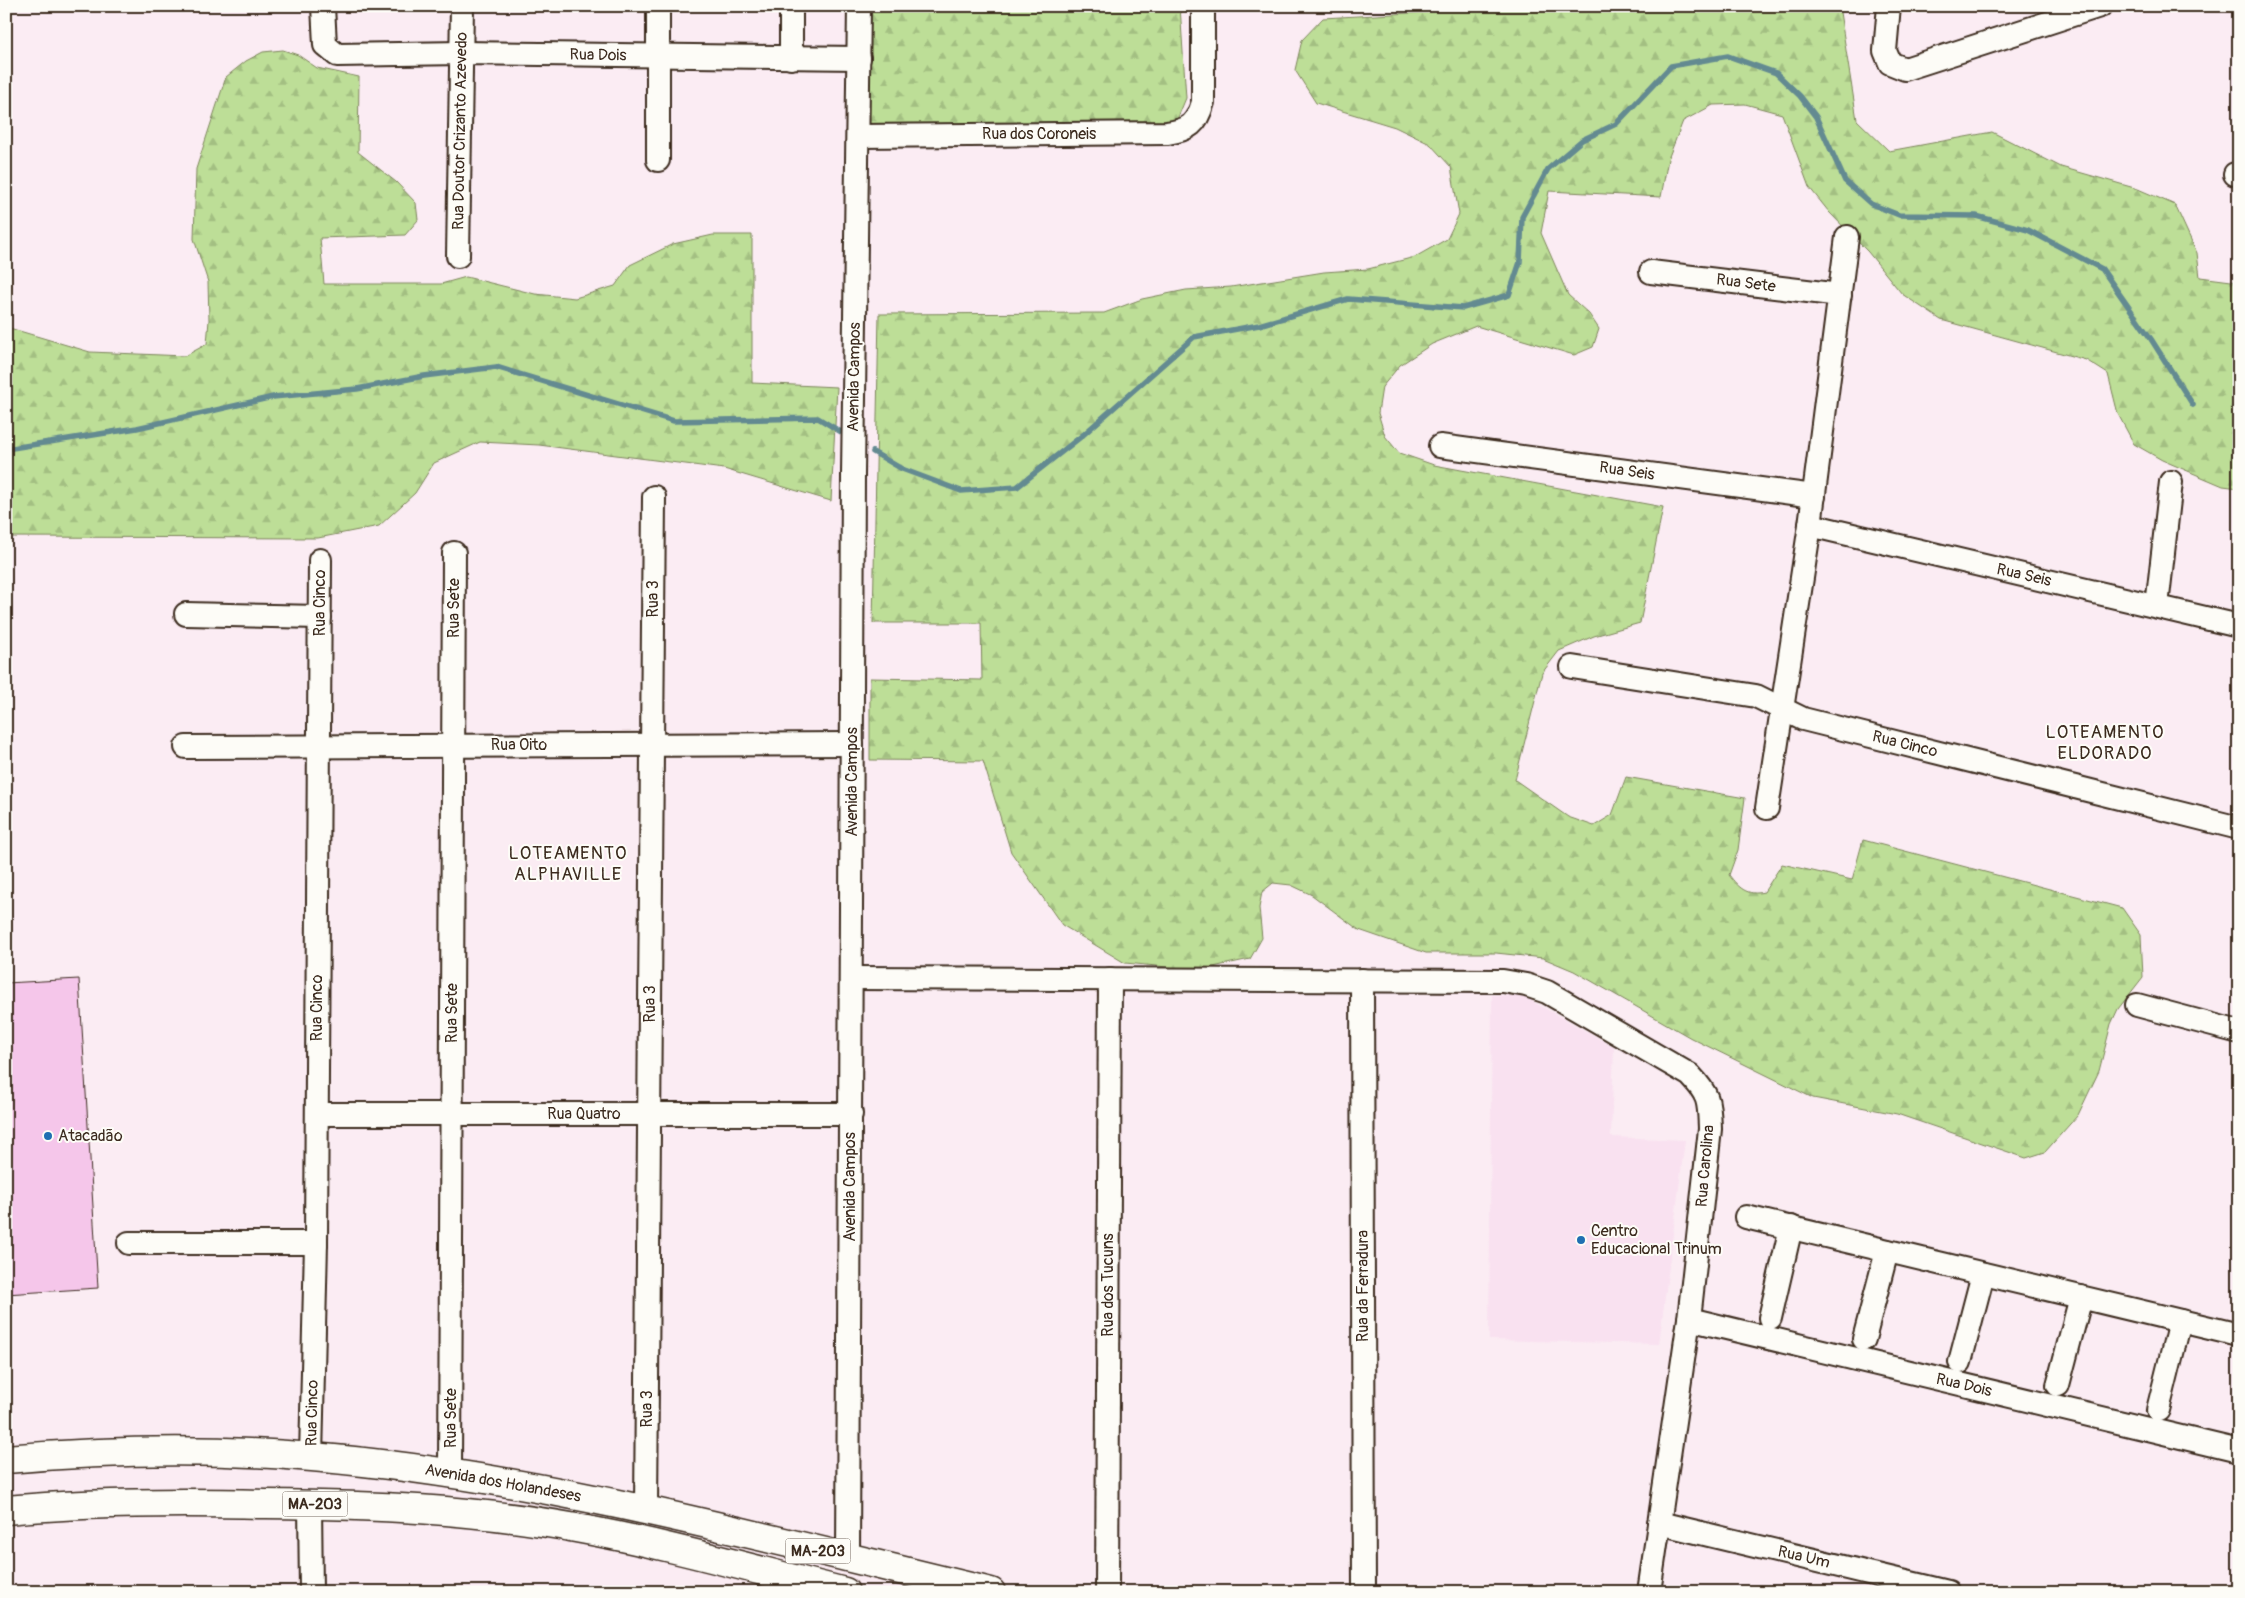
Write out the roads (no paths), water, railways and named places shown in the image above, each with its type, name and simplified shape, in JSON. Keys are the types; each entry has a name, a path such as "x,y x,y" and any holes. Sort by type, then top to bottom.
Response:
{"main road":[{"name":"Avenida dos Holandeses","path":"6,1459 113,1452 199,1452 311,1456 450,1473 646,1510 990,1592"},
{"name":"Avenida dos Holandeses","path":"6,1510 116,1503 317,1504 489,1515 576,1528 845,1592"}],"street":[{"name":"Rua Dois","path":"323,6 325,45 337,55 462,53 859,58"},
{"name":"Rua Doutor Crizanto Azevedo","path":"458,256 462,6"},
{"path":"658,6 658,160"},
{"path":"791,6 791,58"},
{"name":"Avenida Campos","path":"848,1558 852,744 859,6"},
{"name":"Rua dos Coroneis","path":"858,136 1166,134 1183,131 1200,114 1203,102 1203,6"},
{"path":"1889,6 1885,51 1890,63 1905,69 2100,6"},
{"path":"1767,808 1810,525 1847,237"},
{"name":"Rua Sete","path":"1651,272 1840,295"},
{"name":"Rua Seis","path":"1440,446 1814,496"},
{"path":"2157,606 2171,482"},
{"name":"Rua 3","path":"646,1510 654,497"},
{"name":"Rua Seis","path":"1810,525 2239,626"},
{"name":"Rua Sete","path":"450,1473 454,553"},
{"name":"Rua Cinco","path":"311,1456 316,1243 320,560"},
{"path":"186,614 320,617"},
{"name":"Rua Cinco","path":"1572,667 1756,696 1803,718 2239,828"},
{"name":"Rua Oito","path":"186,747 852,744"},
{"name":"Rua Carolina","path":"851,978 1503,981 1526,984 1547,992 1690,1075 1701,1086 1709,1100 1710,1129 1689,1320 1649,1592"},
{"name":"Rua dos Tucuns","path":"1107,1592 1110,979"},
{"name":"Rua da Ferradura","path":"1362,980 1364,1592"},
{"path":"2137,1005 2239,1032"},
{"name":"Rua Quatro","path":"317,1114 851,1114"},
{"path":"1746,1217 2239,1335"},
{"path":"1770,1318 1791,1227"},
{"path":"129,1243 316,1243"},
{"path":"1864,1340 1887,1250"},
{"path":"1960,1362 1983,1274"},
{"path":"2058,1385 2081,1297"},
{"name":"Rua Dois","path":"1689,1320 2239,1451"},
{"path":"2158,1410 2180,1321"},
{"path":"311,1592 317,1504"},
{"path":"317,1504 325,1592"},
{"name":"Rua Um","path":"1659,1523 1948,1592"}],"waterway":[{"path":"873,452 902,469 961,491 1017,487 1083,435 1194,337 1259,325 1348,299 1463,308 1509,295 1520,262 1522,217 1548,169 1582,140 1616,124 1671,66 1728,56 1776,73 1800,96 1816,117 1845,181 1871,204 1899,215 1976,216 2028,230 2102,269 2151,339 2193,405"},
{"path":"6,449 137,428 273,397 357,389 424,376 496,367 674,421 818,418 841,432"}],"place":[{"name":"Atacadão","path":"48,1136"},
{"name":"Centro Educacional Trinum","path":"1581,1240"}],"district":[{"name":"LOTEAMENTO ELDORADO","path":"2105,742"},
{"name":"LOTEAMENTO ALPHAVILLE","path":"568,863"}]}
